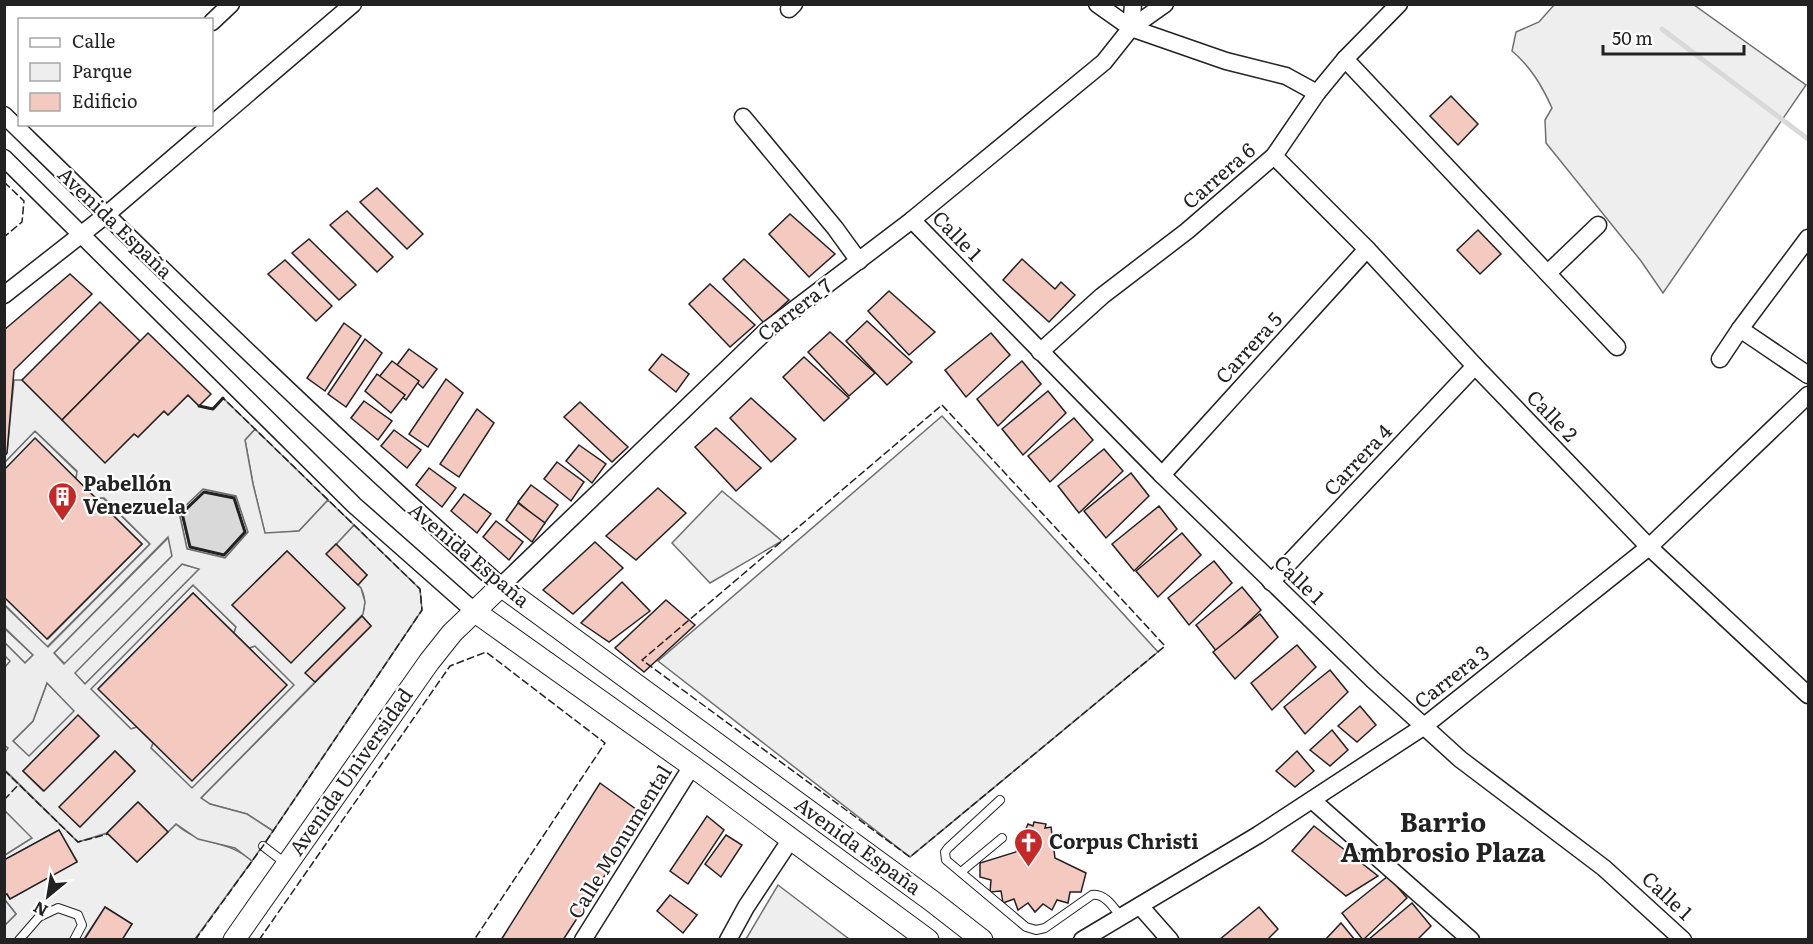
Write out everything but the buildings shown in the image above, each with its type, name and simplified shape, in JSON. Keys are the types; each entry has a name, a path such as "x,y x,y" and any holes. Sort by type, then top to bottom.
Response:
{"street":[{"path":"213,21 231,4"},
{"path":"213,123 352,4"},
{"path":"1097,4 1131,28 1226,61 1286,75 1317,93"},
{"path":"1131,28 1133,4"},
{"name":"Carrera 7","path":"474,611 766,331 912,220 1104,62 1131,28 1165,4"},
{"name":"Carrera 6","path":"1040,352 1102,296 1187,231 1274,156 1317,93 1345,59 1399,4"},
{"path":"1345,59 1617,347"},
{"name":"Avenida España","path":"4,115 414,508 501,586 982,939"},
{"path":"743,117 835,228 859,261"},
{"path":"4,295 106,214 209,126"},
{"name":"Calle 2","path":"1274,156 1367,249 1475,366 1649,547 1806,690"},
{"name":"Avenida España","path":"4,158 354,505 474,611 692,766 928,939"},
{"name":"Calle 1","path":"912,220 1162,475 1423,726 1468,765 1604,868 1683,939"},
{"path":"1548,273 1598,225"},
{"path":"1720,359 1740,328 1808,239"},
{"name":"Carrera 5","path":"1162,475 1367,249"},
{"path":"1740,328 1809,375"},
{"name":"Carrera 4","path":"1271,582 1475,366"},
{"name":"Carrera 3","path":"1082,939 1258,836 1423,726 1649,547 1809,395"},
{"name":"Avenida Universidad","path":"234,939 429,662 452,633 474,611"},
{"name":"Calle Monumental","path":"583,939 692,766"},
{"path":"1312,800 1471,939"},
{"path":"728,939 746,907 791,839"},
{"path":"1140,906 1170,939"}],"lane":[{"path":"1000,800 948,848 945,852 946,860 1026,927 1036,930 1045,928 1092,895 1098,894 1103,896 1122,917"},
{"path":"962,872 1002,838"},
{"path":"262,846 286,864"},
{"path":"19,939 39,917 58,908 78,915 82,925 74,939"}],"green space":[{"path":"1554,5 1694,5 1806,85 1663,293 1641,261 1546,143 1545,120 1552,108 1535,77 1512,51 1516,32 1539,22"},
{"path":"942,416 1158,652 910,857 658,661"},
{"path":"255,429 328,500 299,531 265,534 245,440"},
{"path":"35,431 77,472 76,479 35,439 5,470 5,462"},
{"path":"203,489 236,496 248,532 225,558 187,549 179,512"},
{"path":"722,491 782,541 710,583 672,543"},
{"path":"96,498 103,498 150,544 47,647 5,605 5,598 48,639 142,544"},
{"path":"354,525 420,589 422,610 273,831 247,814 210,804 201,798 371,626 362,616 365,600 358,585 367,575 336,544"},
{"path":"169,537 172,556 65,664 54,653"},
{"path":"182,564 200,569 85,684 74,673"},
{"path":"193,585 236,627 234,633 193,593 99,688 137,727 131,729 90,689"},
{"path":"4,628 33,655 25,663 5,643"},
{"path":"255,646 295,685 192,789 151,748 153,743 286,685 249,648"},
{"path":"47,683 75,711 29,757 13,741 33,721"},
{"path":"4,770 78,842 107,833 137,862 176,824 194,836 233,849 252,861 195,939 122,939 132,924 105,907 84,939 5,939 5,925 16,914 5,900 5,895 7,894 10,899 77,861 59,830 5,860 5,855 31,838 5,811"},
{"path":"778,885 849,939 746,939"}],"shaded area":[{"path":"14,380 22,380 105,462 134,434 138,437 164,411 168,415 188,395 199,406 212,409 223,398 255,429 245,440 265,533 299,531 328,500 354,525 327,554 361,588 365,602 363,614 306,673 315,682 201,798 210,804 247,814 273,831 252,861 235,848 198,839 176,824 168,832 138,802 107,833 78,842 5,770 5,752 8,748 4,745 5,667 10,661 5,656 5,643 25,663 33,655 5,628 4,605 48,647 150,544 104,498 96,498 76,479 77,471 35,431 5,462","holes":["203,489 236,496 248,532 225,558 187,549 179,512","168,537 172,556 64,664 54,653","287,551 344,608 233,605","182,564 199,569 85,684 75,673","193,585 236,627 234,633 249,648 255,646 294,685 192,788 151,748 153,743 137,727 131,729 91,689","47,683 74,711 29,756 13,741 33,721","78,716 99,736 43,791 23,771","115,751 135,771 80,827 60,807"]},
{"path":"204,492 234,498 245,532 224,555 190,547 182,513"},
{"path":"5,811 32,838 5,855"},
{"path":"5,900 16,914 4,925"}],"waterway":[{"path":"1662,29 1808,139"}],"fence":[{"path":"4,182 24,201 22,222 4,237"},
{"path":"195,940 263,846 422,610 420,589 223,398"},
{"path":"942,405 1165,646 910,857 642,660 942,405"},
{"path":"259,940 450,666 486,652 605,743 474,940"},
{"path":"4,770 78,842 108,834"},
{"path":"4,800 19,784"}],"wall":[{"path":"199,406 213,409 223,398"},
{"path":"204,492 234,498 245,532 224,555 190,547 182,513 204,492"}],"place":[{"name":"Pabellón Venezuela","path":"62,522"},
{"name":"Corpus Christi","path":"1028,868"}],"district":[{"name":"Barrio Ambrosio Plaza","path":"1443,838"}]}
